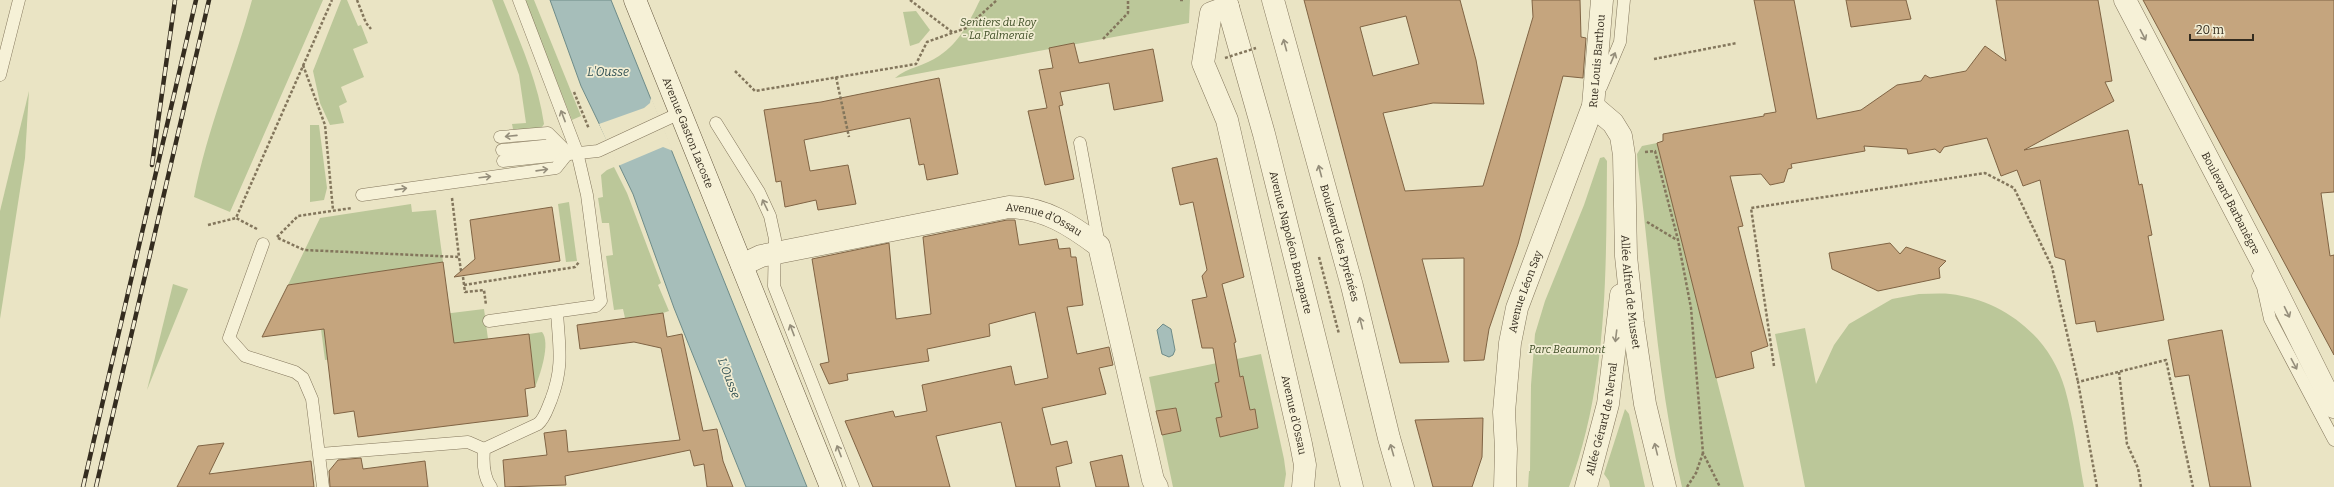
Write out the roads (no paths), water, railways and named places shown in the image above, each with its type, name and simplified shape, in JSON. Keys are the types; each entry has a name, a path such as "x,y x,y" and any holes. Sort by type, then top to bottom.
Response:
{"street":[{"name":"Avenue Gaston Lacoste","path":"635,0 675,116 742,265 831,487"},
{"name":"Boulevard des Pyrénées","path":"1273,0 1352,286 1389,438 1403,487"},
{"name":"Rue Louis Barthou","path":"1592,106 1602,0"},
{"name":"Boulevard Barbanègre","path":"2125,0 2264,266 2334,407"},
{"name":"Avenue d'Ossau","path":"1227,4 1211,13 1202,62 1227,120 1301,444 1305,465 1303,487"},
{"name":"Avenue Napoléon Bonaparte","path":"1227,4 1264,134 1352,487"},
{"name":"Allée Alfred de Musset","path":"1592,106 1614,123 1621,136 1624,155 1626,256 1643,388 1665,487"},
{"name":"Avenue Léon Say","path":"1505,487 1505,379 1517,308 1592,106"},
{"name":"Avenue d'Ossau","path":"742,265 761,256 774,253 1009,207 1032,209 1060,219 1099,246"},
{"path":"1099,246 1153,480 1157,487"},
{"name":"Allée Gérard de Nerval","path":"1586,487 1595,477 1608,404 1626,256"},
{"path":"1610,387 1643,388"}],"lane":[{"path":"0,75 20,0"},
{"path":"489,321 596,306 601,301 587,195 519,0"},
{"name":"Rue Louis Barthou","path":"1592,106 1620,42 1624,0"},
{"path":"502,156 598,151 675,116"},
{"path":"716,123 759,192 770,216 775,239 774,286 853,487"},
{"path":"2189,124 2195,157 2263,287 2270,319 2334,440"},
{"path":"500,137 548,133 573,153"},
{"path":"1080,143 1099,246"},
{"path":"362,195 556,168 573,153"},
{"path":"264,238 229,338 245,356 295,372 303,378 312,399 323,487"},
{"path":"320,454 468,442 484,449 538,424 544,419 559,380 560,365 557,312"},
{"path":"484,449 484,469 488,483 491,487"}],"water":[{"name":"L'Ousse","path":"550,0 611,0 807,487 746,487 674,308 633,194 581,86"},
{"path":"1163,324 1171,329 1175,350 1173,355 1169,357 1162,354 1157,330"}],"railway":[{"path":"152,165 175,0"},
{"path":"83,487 196,0"},
{"path":"96,487 209,0"}],"park label":[{"name":"Sentiers du Roy - La Palmeraie","path":"998,28"},
{"name":"Parc Beaumont","path":"1567,349"}]}
